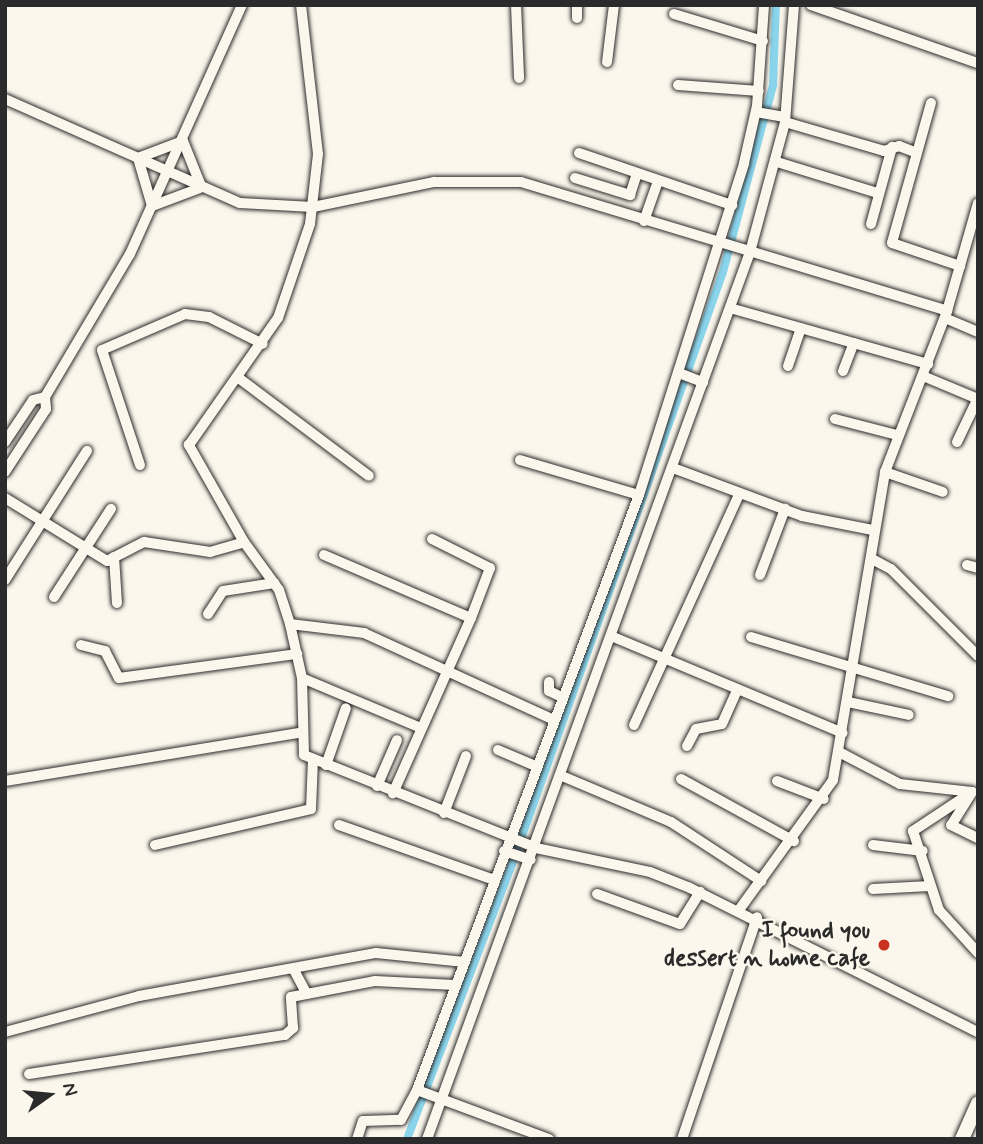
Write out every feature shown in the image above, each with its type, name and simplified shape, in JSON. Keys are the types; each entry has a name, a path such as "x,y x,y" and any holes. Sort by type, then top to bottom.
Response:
{"main road":[{"path":"962,1139 978,1103"}],"street":[{"path":"5,472 47,409 45,397 152,206 242,5"},
{"path":"301,5 318,149 313,207 278,318 240,379 192,436 188,454 244,542 274,583 290,624 302,678 299,733 304,755 393,793 536,848 650,872 700,892 757,917 978,1032"},
{"path":"516,5 519,78"},
{"path":"577,5 577,18"},
{"path":"607,62 614,5"},
{"path":"358,1139 363,1121 401,1120 419,1091 504,851 659,441 724,246 756,112 765,5"},
{"path":"427,1139 439,1100 536,848 673,468 677,447 730,308 746,251 777,162 785,120 794,5"},
{"path":"811,5 978,62"},
{"path":"674,14 762,41"},
{"path":"678,85 759,91"},
{"path":"5,99 240,203 313,207 434,182 496,179 746,251 946,314 978,332"},
{"path":"931,103 892,243 960,266"},
{"path":"756,112 884,151 892,147 917,153"},
{"path":"138,158 183,141"},
{"path":"183,141 202,187"},
{"path":"872,224 892,147"},
{"path":"579,153 732,205"},
{"path":"138,158 152,206"},
{"path":"777,162 878,193"},
{"path":"575,178 630,195 637,174"},
{"path":"645,221 658,181"},
{"path":"152,206 173,193 202,187"},
{"path":"739,910 824,799 843,733 872,559 873,530 885,472 897,435 946,314 960,266 974,232 978,203"},
{"path":"730,308 928,363"},
{"path":"140,465 102,350 185,314 209,317 263,344"},
{"path":"788,366 801,328"},
{"path":"843,371 853,343"},
{"path":"681,373 701,381"},
{"path":"923,376 978,399 957,442"},
{"path":"240,379 369,476"},
{"path":"5,442 33,400 45,397"},
{"path":"835,419 897,435"},
{"path":"659,441 677,447"},
{"path":"5,580 87,452"},
{"path":"520,460 639,495"},
{"path":"673,468 739,495 873,530"},
{"path":"885,472 943,492"},
{"path":"634,725 739,495"},
{"path":"5,498 107,561 145,542 210,552 244,542"},
{"path":"54,597 111,509"},
{"path":"760,575 785,509"},
{"path":"393,793 471,618 490,568 432,539"},
{"path":"324,555 471,618"},
{"path":"114,557 117,603"},
{"path":"872,559 891,569 978,656"},
{"path":"208,614 223,592 274,583"},
{"path":"290,624 364,633 554,720"},
{"path":"611,636 843,733"},
{"path":"751,637 948,696"},
{"path":"81,645 105,651 119,678 297,654"},
{"path":"302,678 421,728"},
{"path":"549,682 549,691 562,697"},
{"path":"687,747 696,729 722,724 737,690"},
{"path":"848,702 909,715"},
{"path":"326,765 346,708"},
{"path":"5,781 299,733"},
{"path":"377,786 397,740"},
{"path":"498,750 538,767"},
{"path":"839,752 901,784 972,792"},
{"path":"444,813 466,756"},
{"path":"155,845 311,809 313,759"},
{"path":"562,776 671,822 761,881"},
{"path":"681,779 794,841"},
{"path":"777,780 824,799"},
{"path":"972,792 951,825 978,838"},
{"path":"972,792 913,831 923,851 930,886 939,910 978,953"},
{"path":"339,825 494,880"},
{"path":"873,845 923,851"},
{"path":"504,851 531,860"},
{"path":"873,889 930,886"},
{"path":"597,894 680,924 700,892"},
{"path":"682,1139 757,917"},
{"path":"5,1032 139,996 386,953 465,962"},
{"path":"294,970 307,994"},
{"path":"29,1073 285,1035 293,1028 292,997 375,981 455,985"},
{"path":"419,1091 549,1139"}],"waterway":[{"path":"407,1139 512,864 723,272 773,85 776,5"}],"place":[{"name":"I found you dessert n home cafe","path":"884,945"}]}
